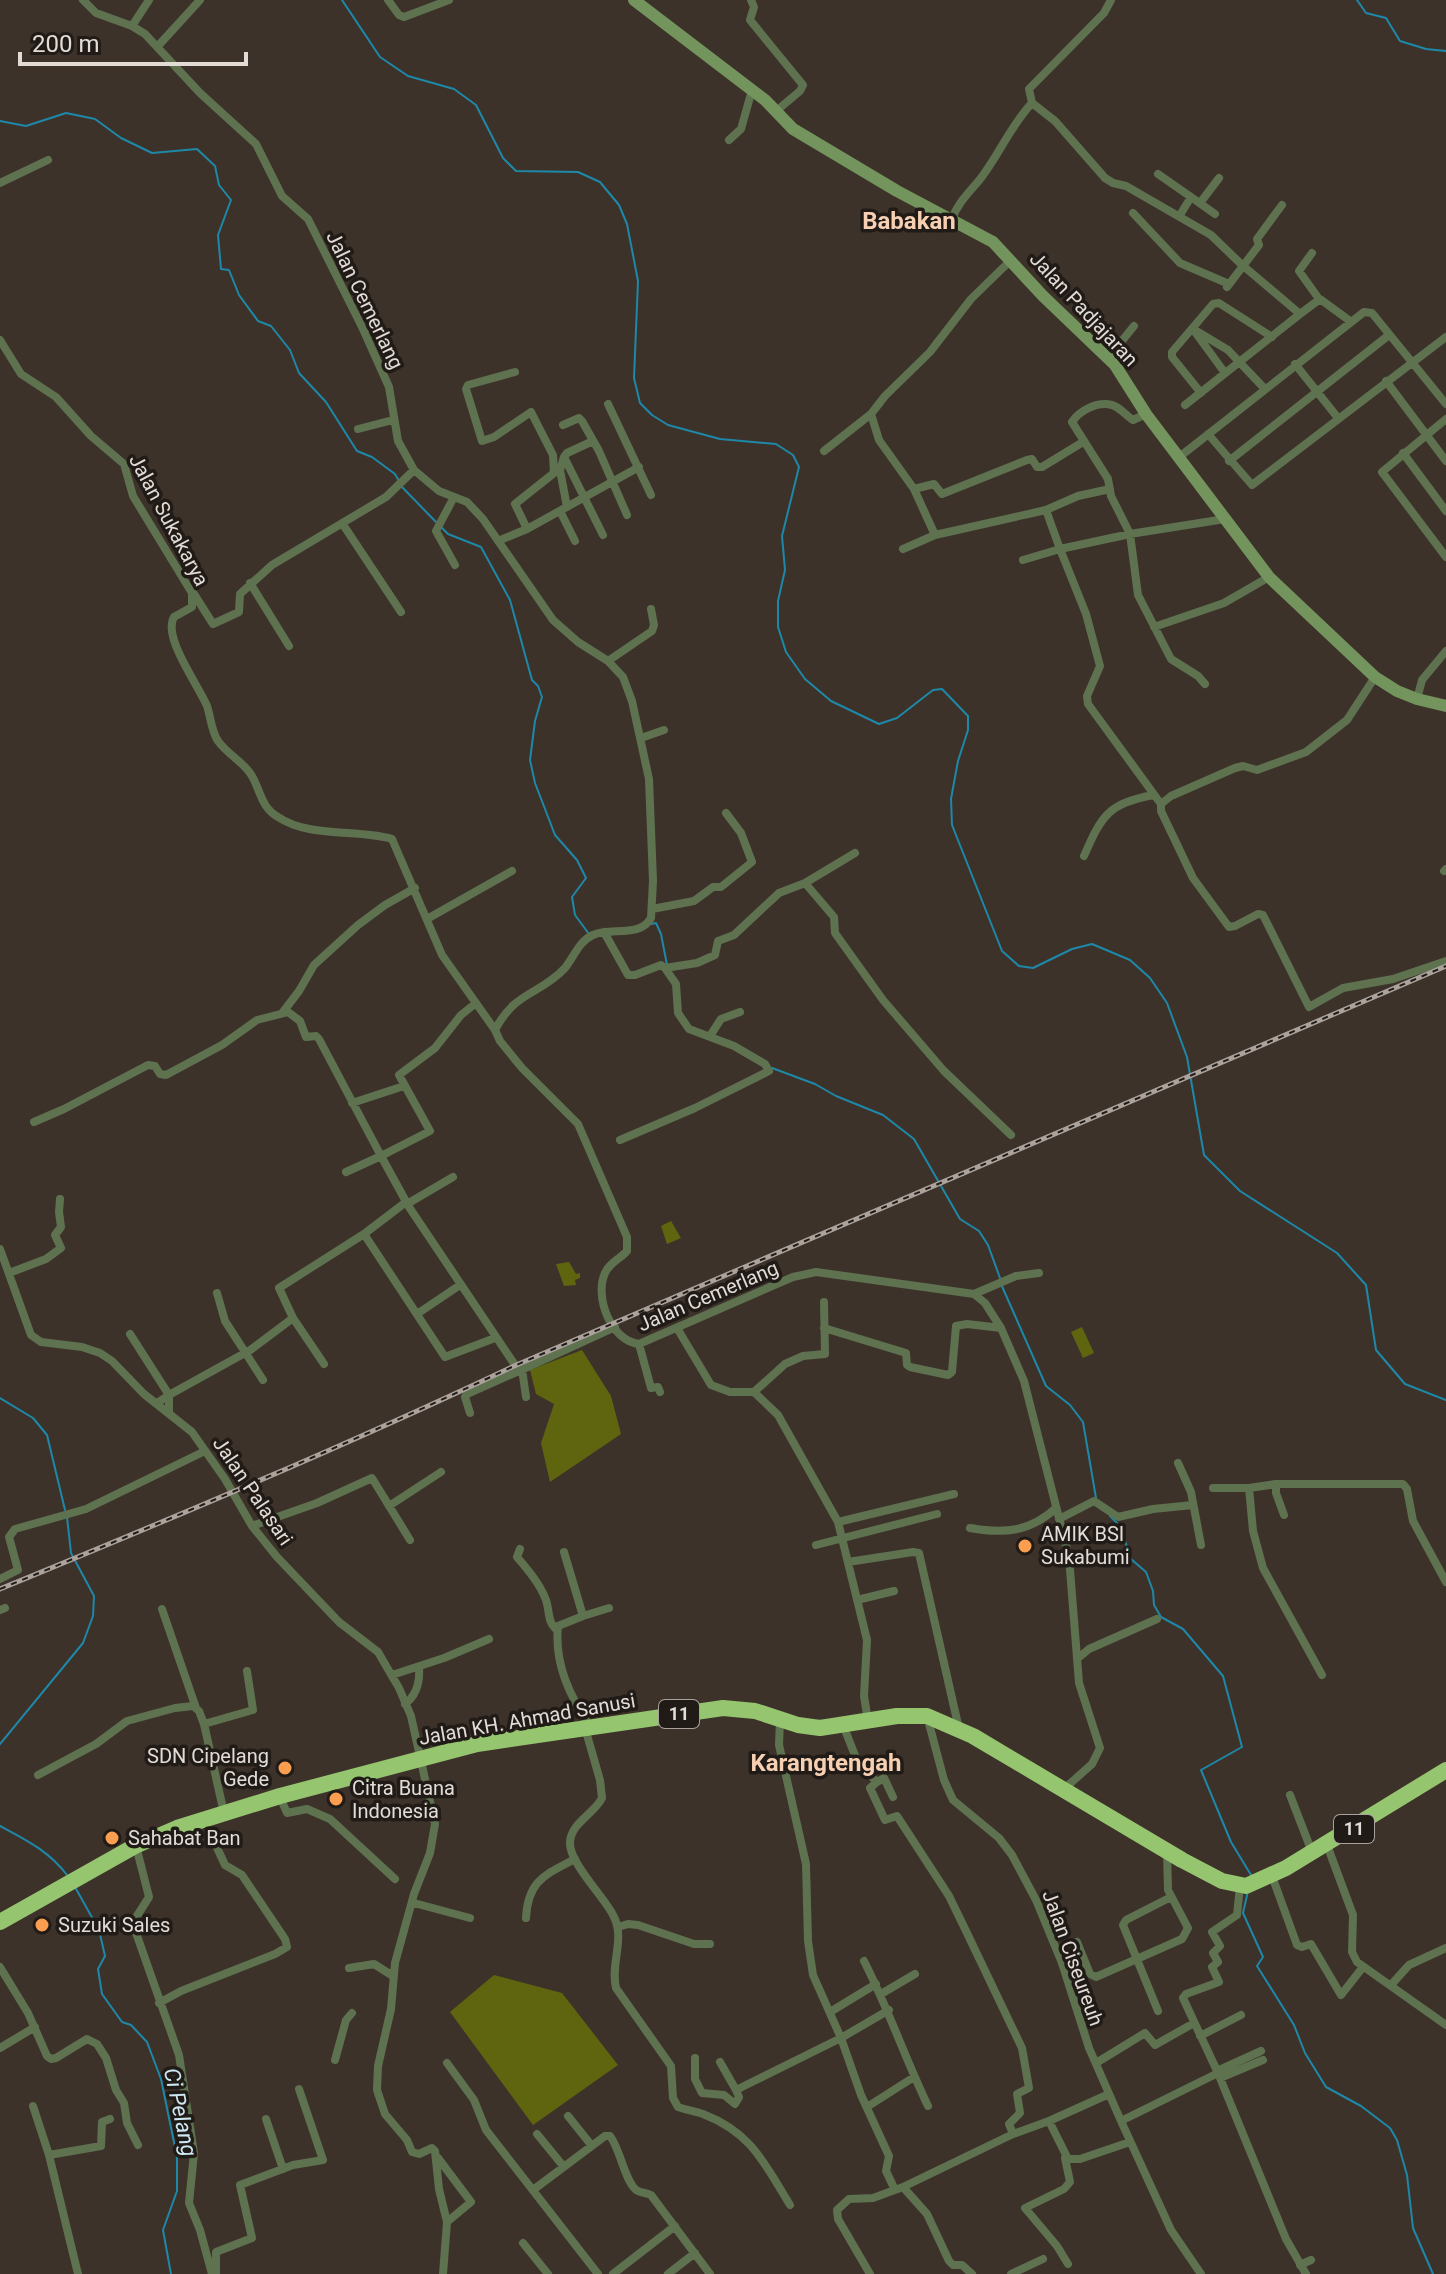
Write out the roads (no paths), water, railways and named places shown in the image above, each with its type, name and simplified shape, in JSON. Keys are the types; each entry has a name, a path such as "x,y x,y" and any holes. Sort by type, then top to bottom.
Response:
{"highway":[{"name":"Jalan KH. Ahmad Sanusi","path":"4,1917 51,1895 135,1846 177,1828 280,1796 419,1757 512,1738 723,1708 755,1711 820,1728 912,1715 927,1716 959,1729 1222,1881 1254,1883"},
{"name":"11","path":"1254,1883 1319,1849 1446,1770"}],"street":[{"name":"Jalan Cemerlang","path":"83,0 96,13 132,26 158,46 200,93 256,144 282,196 308,219 385,375 402,451 414,470 439,491 467,502 553,620 617,669 627,686 649,779 652,909"},
{"path":"132,26 149,0"},
{"path":"158,46 200,0"},
{"path":"388,0 404,17 431,3 449,0"},
{"name":"Jalan Padjajaran","path":"634,0 752,90 793,129 825,150 993,242 1043,296 1108,358 1178,458 1269,577 1375,677 1397,691 1446,706"},
{"path":"751,0 754,7 750,20 803,85 775,112"},
{"path":"1111,0 1104,13 1029,89 1032,103 1055,121 1105,178 1180,215 1211,235 1300,314"},
{"path":"729,140 741,129 752,90"},
{"path":"952,219 1009,131 1032,103"},
{"path":"0,183 48,160"},
{"path":"1158,174 1215,214"},
{"path":"1200,203 1219,178"},
{"path":"1180,215 1191,197"},
{"path":"1133,213 1180,263 1228,286 1259,245 1256,240 1282,205"},
{"path":"1312,253 1299,271 1319,299 1350,321"},
{"path":"824,451 871,414 930,352 971,299 1011,260"},
{"path":"1185,405 1319,299"},
{"path":"1201,393 1172,354 1176,344 1216,302 1272,337"},
{"path":"1178,458 1350,321 1368,311 1446,404"},
{"path":"1108,358 1134,326"},
{"path":"1193,329 1240,361 1264,388"},
{"path":"1193,329 1225,373"},
{"path":"1229,461 1389,335"},
{"name":"Jalan Sukakarya","path":"0,340 21,374 56,397 91,436 124,464 133,496 192,593 192,607 171,620 174,641 206,704 216,736 247,769 266,807 278,817 298,825 390,838 397,846 442,955 495,1030"},
{"path":"1208,434 1252,485 1386,381 1445,340"},
{"path":"1295,364 1338,418"},
{"path":"515,372 468,385 466,389 482,441 494,437 531,412 549,446 554,473 515,504 527,529"},
{"path":"1386,381 1446,461"},
{"path":"608,404 651,495"},
{"path":"1146,414 1133,420 1114,405 1091,407 1078,413 1072,422 1103,469 1130,534 1138,595 1154,627 1171,659 1205,684"},
{"path":"871,414 879,440 914,489 935,535"},
{"path":"563,425 579,418 613,481 627,515"},
{"path":"1446,419 1383,469 1383,475 1446,557"},
{"path":"358,429 393,420"},
{"path":"575,541 564,509 560,470 567,453 593,441"},
{"path":"914,489 934,484 942,494 1027,460 1032,459 1037,467 1042,467 1083,442"},
{"path":"1403,453 1446,511"},
{"path":"564,457 603,535"},
{"path":"498,541 527,529 639,467"},
{"path":"192,593 201,602 213,624 239,612 240,594 250,583 288,554 386,497 414,470"},
{"path":"903,549 935,535 1046,510 1078,496 1110,489"},
{"path":"454,497 436,531 455,565"},
{"path":"1046,510 1086,614 1100,666 1087,696 1088,704 1161,804 1161,811 1186,866 1228,925 1233,927 1258,914 1263,915 1309,1007 1343,988 1393,979 1446,961"},
{"path":"1023,560 1130,534 1225,519"},
{"path":"342,523 401,612"},
{"path":"1438,545 1446,537"},
{"path":"1154,627 1224,603 1269,577"},
{"path":"250,583 289,646"},
{"path":"608,661 652,631 651,609"},
{"path":"1417,699 1422,680 1446,651"},
{"path":"1161,804 1171,796 1235,768 1243,766 1257,770 1306,752 1347,720 1375,677"},
{"path":"641,738 664,730"},
{"path":"1084,856 1101,819 1109,810 1133,799 1153,795"},
{"path":"495,1030 517,1000 559,974 588,937 644,927 649,922 652,909 694,901 713,887 721,887 752,862 741,833 726,813"},
{"path":"665,968 712,958 717,953 718,941 734,935 779,893 805,883 855,853"},
{"path":"427,919 512,871"},
{"path":"805,883 834,917 835,933 883,1000 944,1071 1011,1135"},
{"path":"34,1122 148,1065 155,1066 160,1074 166,1075 222,1045 257,1020 283,1012 314,965 367,918 415,888"},
{"path":"604,932 628,975 661,965 665,968 676,984 677,1007 682,1021 693,1031 734,1046 765,1064 769,1071 686,1113 620,1140"},
{"path":"346,1172 430,1131 399,1078 400,1072 435,1048 453,1023 476,1003"},
{"path":"283,1012 297,1018 306,1037 316,1036 319,1039 406,1203 495,1338 520,1370 526,1397"},
{"path":"710,1036 721,1019 740,1012"},
{"name":"Jalan Cemerlang","path":"495,1030 522,1068 578,1124 629,1242 627,1251 609,1265 602,1282 604,1307 624,1339 639,1344 806,1273 828,1273 974,1294"},
{"path":"352,1103 404,1086"},
{"path":"324,1364 293,1318 280,1287 364,1234 406,1203 453,1177"},
{"path":"9,1273 46,1259 61,1248 55,1235 62,1226 60,1199"},
{"path":"364,1234 445,1357 495,1338"},
{"name":"Jalan Palasari","path":"0,1249 31,1335 41,1342 93,1349 100,1353 192,1432 252,1526 277,1557 339,1622 378,1652 392,1675 411,1716 435,1824 430,1853 414,1894 393,1976 377,2078 380,2104 407,2140 412,2152 419,2154 432,2148 437,2157"},
{"path":"1039,1273 1016,1276 974,1294 985,1303 1001,1328 1024,1381 1069,1557 1079,1683 1100,1748 1092,1764 1063,1789"},
{"path":"417,1314 460,1285"},
{"path":"217,1293 222,1315 263,1380"},
{"path":"677,1328 711,1385 730,1392 754,1392 785,1364 803,1356 825,1354 824,1302"},
{"path":"157,1403 245,1353 293,1318"},
{"path":"824,1328 900,1350 908,1355 907,1365 910,1367 948,1375 952,1372 956,1326 967,1324 1001,1328"},
{"path":"470,1413 465,1395 615,1327"},
{"path":"130,1334 169,1395 169,1413"},
{"path":"639,1344 651,1388 658,1387 660,1392"},
{"path":"754,1392 778,1415 838,1522 867,1640 864,1696 868,1721"},
{"path":"0,1579 18,1570 9,1537 12,1530 86,1509 205,1451"},
{"path":"1178,1463 1193,1505 1201,1545"},
{"path":"389,1506 441,1472"},
{"path":"252,1526 317,1503 372,1478 410,1540"},
{"path":"1276,1484 1284,1515"},
{"path":"1213,1488 1276,1484 1403,1484 1407,1489 1413,1521 1446,1582"},
{"path":"1249,1488 1253,1531 1263,1568 1322,1675"},
{"path":"838,1522 954,1494"},
{"path":"1059,1519 1094,1501 1118,1517 1193,1505"},
{"path":"970,1528 1027,1528 1042,1521 1056,1508"},
{"path":"816,1545 937,1514"},
{"path":"520,1549 517,1557 538,1584 547,1601 552,1626 557,1630"},
{"path":"564,1552 583,1616"},
{"path":"848,1562 919,1553 959,1729"},
{"path":"857,1600 894,1591"},
{"path":"609,1608 561,1623 557,1630 565,1683 588,1727 602,1798 571,1833 570,1851 613,1915 618,1927 613,1972 616,1988 671,2066 673,2098 678,2107 702,2114 747,2140 790,2205"},
{"path":"162,1609 204,1724 224,1813"},
{"path":"1077,1659 1089,1649 1157,1619"},
{"path":"392,1675 489,1639"},
{"path":"405,1704 414,1694 420,1675 419,1667"},
{"path":"204,1724 253,1710 247,1671"},
{"path":"38,1775 96,1744 127,1721 175,1708 196,1708"},
{"name":"Jalan Ciseureuh","path":"927,1716 944,1780 953,1800 999,1838 1017,1863 1036,1900 1062,1963 1096,2063 1130,2142 1171,2230 1201,2274"},
{"path":"780,1719 779,1745 806,1864 807,1927 813,1975 889,2156 886,2171 927,2214 949,2261 953,2265 962,2265 972,2274"},
{"path":"843,1725 858,1763 877,1782"},
{"path":"893,1797 884,1778 870,1788 885,1820 897,1816 949,1896 1022,2048 1029,2088 1017,2094 1020,2113 1009,2123 1013,2134"},
{"path":"1290,1795 1353,1915 1352,1952 1357,1962 1446,2025"},
{"path":"280,1796 287,1813 307,1809 330,1819 395,1879"},
{"path":"159,2003 287,1947 285,1939 242,1875 225,1865 213,1839"},
{"path":"135,1846 149,1897 135,1919 135,1930 180,2061 194,2153 189,2203 214,2274"},
{"path":"1077,1942 1092,1976 1139,1960 1182,1939 1186,1934 1186,1924 1171,1897 1167,1851"},
{"path":"526,1918 527,1906 539,1879 575,1859"},
{"path":"1167,1876 1182,1860"},
{"path":"1306,2274 1286,2239 1184,1996 1219,1982 1212,1967 1219,1960 1213,1953 1221,1948 1212,1932 1237,1915 1254,1883 1297,1945 1311,1944 1341,1995 1363,1967"},
{"path":"1158,2011 1124,1929 1126,1920 1171,1897"},
{"path":"414,1903 470,1918"},
{"path":"618,1927 638,1925 694,1944 710,1944"},
{"path":"1391,1985 1409,1965 1446,1948"},
{"path":"864,1961 889,2010 928,2106"},
{"path":"349,1968 374,1964 393,1976"},
{"path":"0,1967 35,2027 47,2056 51,2059 66,2053 87,2039 97,2044 106,2058 116,2090 124,2103 127,2123 138,2145"},
{"path":"881,1994 915,1974"},
{"path":"830,2012 876,1984"},
{"path":"736,2090 841,2038 889,2010"},
{"path":"335,2060 346,2020 352,2013"},
{"path":"1200,2036 1241,2015"},
{"path":"1096,2063 1145,2033 1155,2045 1194,2023"},
{"path":"0,2048 35,2027"},
{"path":"1121,2121 1262,2056"},
{"path":"695,2058 695,2079 702,2093 724,2095 735,2104 739,2097 720,2062"},
{"path":"447,2063 474,2100 486,2130 598,2274"},
{"path":"867,2107 914,2077"},
{"path":"214,2274 216,2252 252,2238 240,2185 283,2169 323,2160 299,2089"},
{"path":"870,2274 838,2219 837,2210 849,2199 873,2198 899,2188 1013,2134 1109,2094"},
{"path":"33,2106 49,2155 78,2274"},
{"path":"568,2116 592,2146"},
{"path":"49,2155 101,2146 102,2122 110,2119"},
{"path":"266,2119 283,2169"},
{"path":"1049,2121 1069,2159 1070,2182 1064,2189 1025,2208 1068,2264"},
{"path":"537,2134 564,2167"},
{"path":"533,2190 605,2136 610,2136 631,2185 637,2191 651,2195 710,2274"},
{"path":"1069,2159 1130,2142"},
{"path":"437,2157 471,2202 447,2222"},
{"path":"437,2157 436,2170 447,2222 443,2274"},
{"path":"613,2274 675,2226"},
{"path":"523,2243 548,2274"},
{"path":"668,2274 695,2253"},
{"path":"1011,2274 1043,2259"},
{"path":"1300,2265 1311,2260"}],"waterway":[{"path":"342,0 380,57 408,76 454,89 476,105 503,158 516,171 578,172 600,182 619,205 627,224 638,281 634,378 640,403 668,425 720,439 776,444 793,455 799,467 782,536 785,570 778,601 778,627 786,652 805,679 831,701 879,724 897,718 933,690 942,689 968,716 968,730 951,799 952,825 1002,951 1019,966 1033,968 1072,949 1092,944 1130,960 1150,978 1167,1003 1187,1057 1204,1155 1240,1191 1337,1253 1366,1285 1376,1350 1405,1384 1446,1400"},
{"path":"1357,0 1366,13 1386,18 1400,41 1446,51"},
{"path":"0,121 26,126 66,113 95,119 121,138 152,153 197,149 215,166 219,185 231,200 218,235 221,269 229,270 239,295 258,321 271,326 290,350 299,373 326,402 357,451 372,457 395,474 399,481"},
{"path":"402,487 436,522"},
{"path":"441,527 448,534 481,547 510,600 532,680 542,697 530,760 535,783 555,835 577,860 586,878 572,897 575,915 589,934"},
{"path":"651,924 656,923 661,934 667,965"},
{"path":"772,1068 883,1115 914,1139 960,1219 979,1231 988,1245 1000,1278"},
{"path":"1001,1284 1046,1386 1070,1405 1083,1422 1096,1498"},
{"name":"Ci Pelang","path":"0,1398 33,1418 47,1435 65,1510"},
{"path":"1110,1516 1120,1526 1131,1559 1146,1572 1154,1605 1161,1617 1183,1629 1223,1676 1242,1747 1201,1770 1231,1842 1251,1875"},
{"name":"Ci Pelang","path":"0,1744 83,1643 93,1616 94,1596 71,1553 67,1517"},
{"name":"Ci Pelang","path":"0,1826 45,1853 67,1875"},
{"name":"Ci Pelang","path":"75,1887 99,1930 105,1956 98,1969 102,1994 122,2022 131,2025 147,2042 161,2079 177,2157 177,2191 163,2230 171,2274"},
{"path":"1248,1891 1243,1913 1263,1957 1257,1966 1294,2025 1305,2053 1326,2087 1361,2106 1390,2128 1397,2140 1407,2175 1413,2228 1433,2274"}],"railway":[{"path":"0,1589 258,1481 514,1366 1446,966"}],"place":[{"name":"AMIK BSI Sukabumi","path":"1025,1546"},
{"name":"SDN Cipelang Gede","path":"285,1768"},
{"name":"Citra Buana Indonesia","path":"336,1799"},
{"name":"Sahabat Ban","path":"112,1838"},
{"name":"Suzuki Sales","path":"42,1925"}],"district":[{"name":"Babakan","path":"909,221"},
{"name":"Karangtengah","path":"826,1763"}]}
